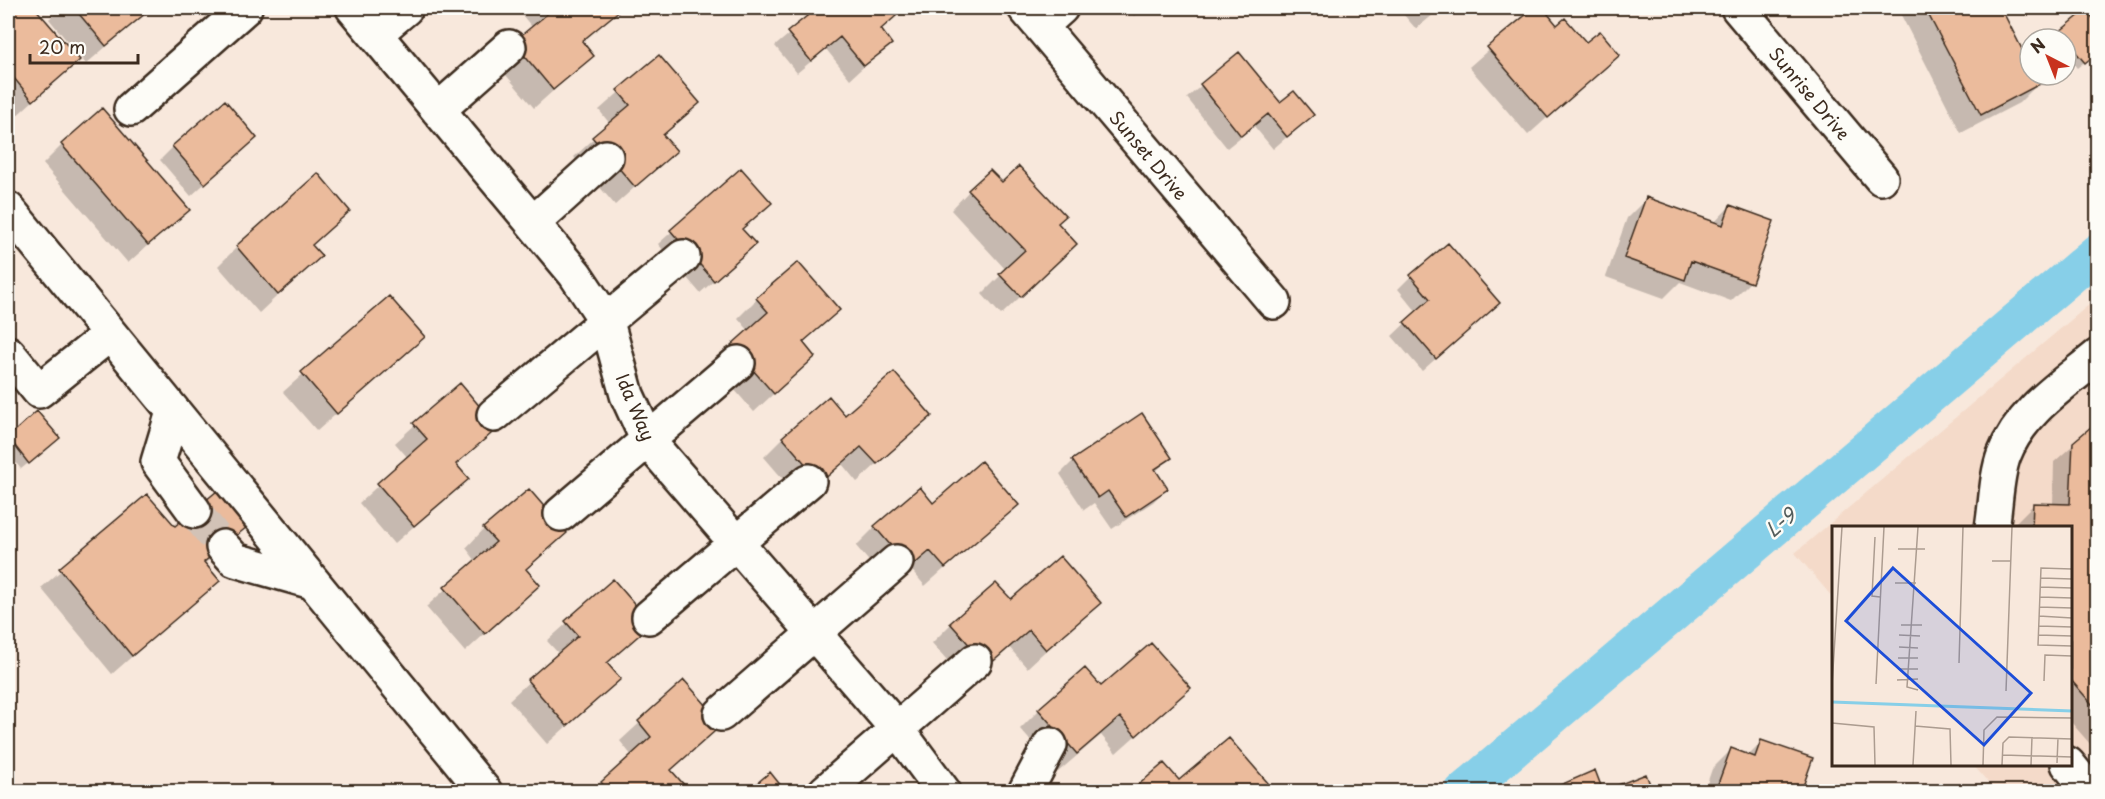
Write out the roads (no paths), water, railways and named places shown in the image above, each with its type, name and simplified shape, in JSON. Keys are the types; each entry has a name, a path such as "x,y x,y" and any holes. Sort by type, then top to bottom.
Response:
{"street":[{"path":"131,109 245,8"},
{"name":"Ida Way","path":"353,8 575,274 607,322 627,395 648,441 898,730 944,792"},
{"path":"375,34 406,8"},
{"name":"Sunrise Drive","path":"1738,8 1881,178"},
{"name":"Sunset Drive","path":"1042,14 1274,302"},
{"path":"438,110 509,47"},
{"path":"533,223 606,157"},
{"path":"8,209 485,792"},
{"path":"494,415 683,257"},
{"path":"8,353 39,391 110,334"},
{"path":"1992,526 2003,457 2015,430 2035,408 2097,356"},
{"path":"561,514 738,363"},
{"path":"173,412 158,462 194,511"},
{"path":"649,617 809,481"},
{"path":"223,547 235,560 312,582"},
{"path":"721,714 896,562"},
{"path":"825,792 975,661"},
{"path":"1025,792 1050,745"},
{"path":"2069,766 2091,792"}],"waterway":[{"name":"L-9","path":"1463,792 2098,252"}],"tunnel":[{"path":"194,511 223,547"}]}
